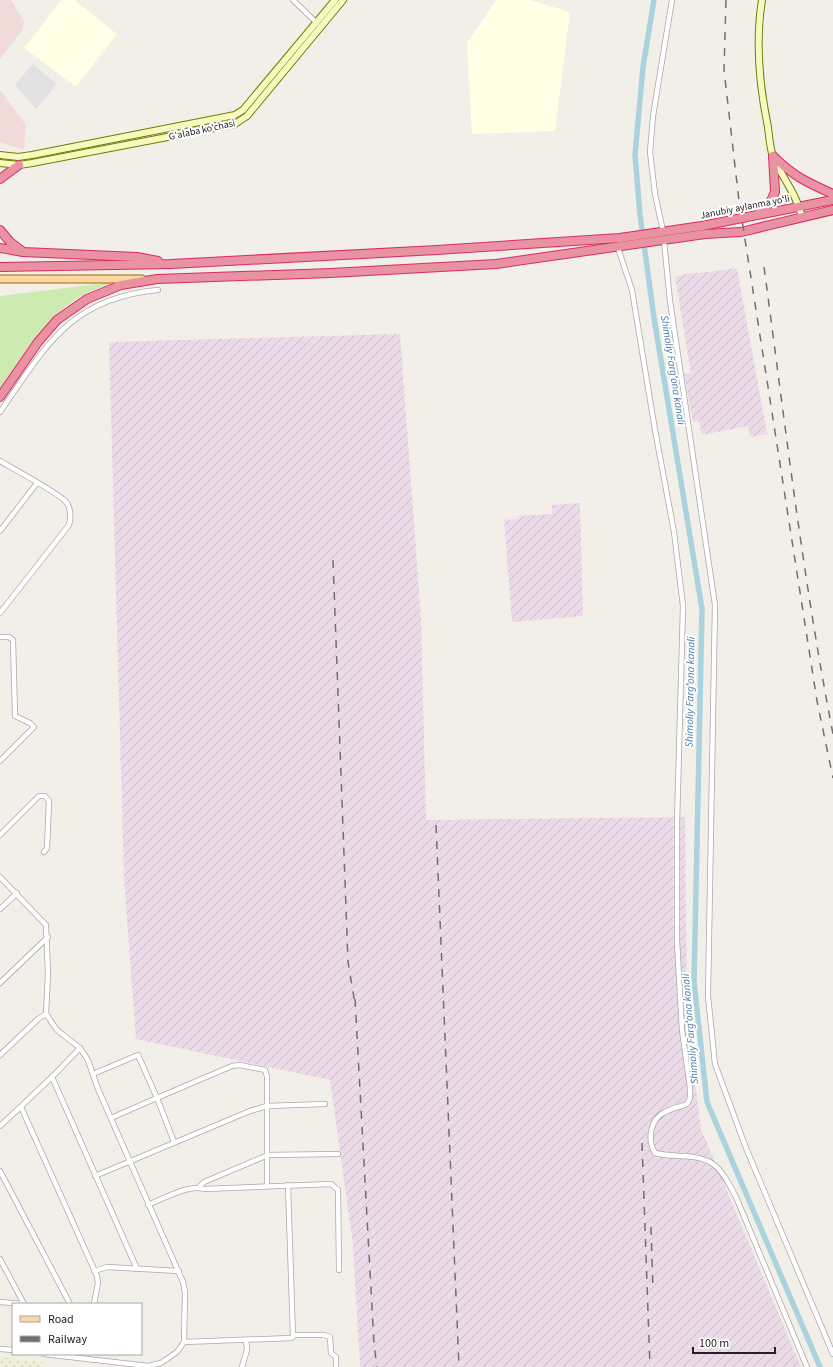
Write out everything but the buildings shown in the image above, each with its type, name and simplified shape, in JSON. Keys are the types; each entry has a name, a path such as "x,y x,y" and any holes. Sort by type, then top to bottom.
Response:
{"highway":[{"path":"773,156 783,167 802,180 833,194"},
{"path":"757,215 770,203 774,192 773,156"},
{"path":"0,179 19,165"},
{"name":"Janubiy aylanma yoʻli","path":"171,264 437,250 620,238 757,215 833,200"},
{"name":"Janubiy aylanma yoʻli","path":"0,397 38,342 57,320 71,309 104,291 121,285 157,279 331,273 496,264 619,248 705,234 741,232 833,210"},
{"path":"0,230 10,242 23,252"},
{"path":"0,248 23,252 137,257 171,264"},
{"path":"0,267 171,264"}],"main road":[{"name":"G'alaba ko'chasi","path":"0,155 18,157 32,155 227,118 243,110 335,0"},
{"name":"G'alaba ko'chasi","path":"0,163 19,165 32,163 171,137 242,121 343,0"},
{"path":"762,0 758,23 758,58 762,99 773,156 799,207 802,217"},
{"path":"171,129 171,137"},
{"path":"0,280 157,279"}],"street":[{"path":"293,0 317,23"},
{"path":"661,232 650,152 653,116 672,0"},
{"path":"662,241 715,605 708,996 715,1064 746,1148 833,1354"},
{"path":"619,248 632,290 655,430 674,532 684,606 677,815 677,941 682,1030 690,1093 687,1104 666,1111 659,1116 653,1124 651,1146 655,1153 667,1156 700,1159 712,1164 724,1178 736,1197 806,1367"},
{"path":"0,412 48,343 80,314 111,300 136,292 158,290"},
{"path":"0,461 63,499 70,510 71,519 69,525 0,613"},
{"path":"0,531 37,483"},
{"path":"0,637 9,637 13,640 15,716 30,723 34,727 0,761"},
{"path":"0,835 39,796 45,796 49,801 47,848 44,852"},
{"path":"0,877 43,920 47,929 48,937 46,1014 57,1030 80,1048 88,1060 148,1205 179,1272 185,1292 184,1342 177,1352 161,1363 148,1367 82,1356 63,1355"},
{"path":"0,909 16,893"},
{"path":"0,983 48,937"},
{"path":"0,1055 46,1014"},
{"path":"0,1126 52,1077 80,1048"},
{"path":"93,1074 138,1055 174,1142"},
{"path":"111,1118 232,1066 240,1065 261,1068 267,1072 267,1186"},
{"path":"52,1077 95,1176 138,1269"},
{"path":"95,1176 129,1160 250,1111 267,1106 325,1104"},
{"path":"21,1107 94,1271 98,1283 94,1303"},
{"path":"148,1205 176,1193 199,1187 204,1182 268,1155 338,1154"},
{"path":"0,1171 69,1303"},
{"path":"199,1187 204,1189 328,1183 337,1187 339,1270"},
{"path":"288,1185 294,1335"},
{"path":"0,1259 23,1303"},
{"path":"94,1271 107,1267 179,1272"},
{"path":"0,1302 12,1303"},
{"path":"184,1342 291,1338 294,1335 324,1335 330,1337 331,1353 336,1357 336,1367"},
{"path":"242,1367 246,1350 246,1340"},
{"path":"0,1349 12,1350"}],"shaded area":[{"path":"0,0 11,0 24,22 23,29 0,59"},
{"path":"61,0 75,0 117,34 76,87 24,48"},
{"path":"496,0 530,0 570,12 555,131 472,134 467,43"},
{"path":"33,64 57,84 36,109 15,85"},
{"path":"0,90 26,125 24,150 0,142"},
{"path":"737,268 767,434 750,437 748,426 702,435 699,421 693,422 684,374 691,373 675,277 684,274"},
{"path":"400,334 421,618 426,820 685,817 687,1021 701,1129 801,1367 360,1367 353,1245 330,1080 136,1039 124,879 109,342"},
{"path":"580,503 583,616 512,622 504,520 519,519 518,516 552,514 552,505"},
{"path":"0,1357 43,1362 42,1367 0,1367"}],"green space":[{"path":"114,282 78,298 54,317 34,339 0,388 0,296"}],"waterway":[{"name":"Shimoliy Fargʻona kanali","path":"654,0 643,67 635,155 640,215 654,318 702,609 694,982 707,1102 820,1367"}],"railway":[{"path":"726,0 724,70 739,201 817,701 833,778"},
{"path":"764,267 804,560 822,676 833,734"},
{"path":"333,560 348,962 355,1004"},
{"path":"436,825 459,1367"},
{"path":"355,999 374,1344 377,1367"},
{"path":"642,1143 650,1367"},
{"path":"651,1227 653,1291"}]}
